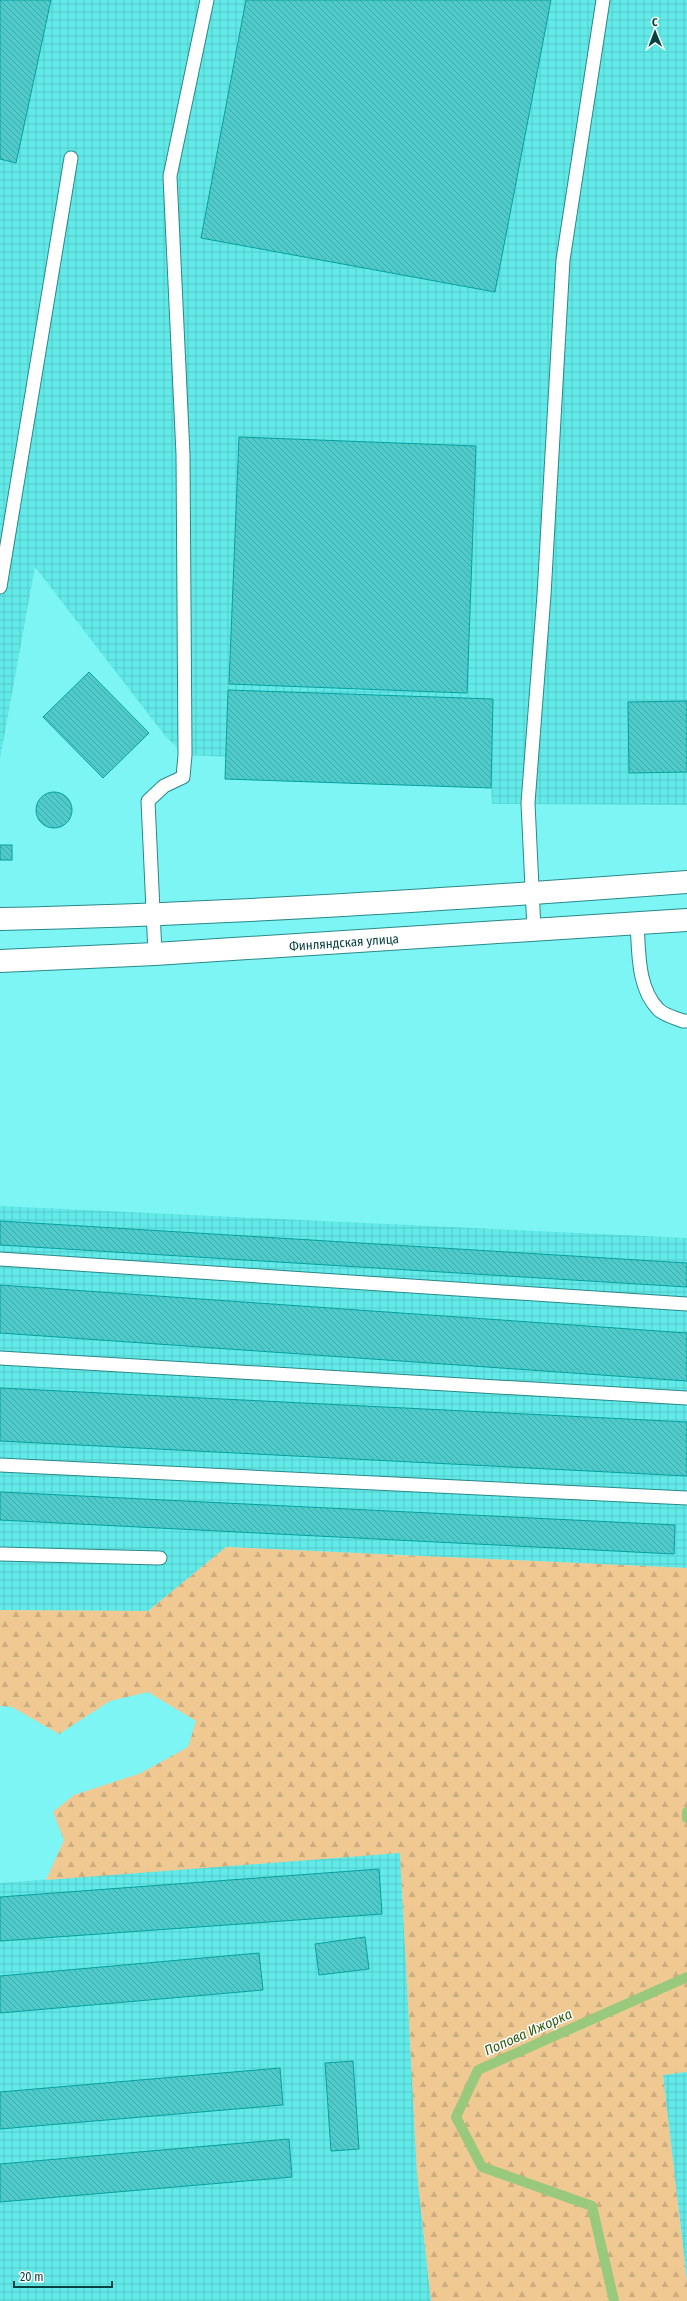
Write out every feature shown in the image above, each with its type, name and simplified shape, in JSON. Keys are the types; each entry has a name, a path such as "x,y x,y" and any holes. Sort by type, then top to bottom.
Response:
{"street":[{"path":"0,919 153,916 532,894 687,882"},
{"name":"Финляндская улица","path":"0,961 155,954 687,920"}],"lane":[{"path":"155,954 148,801 164,786 183,777 185,755 183,454 170,176 207,0"},
{"path":"534,930 528,803 544,595 563,260 603,0"},
{"path":"0,587 71,158"},
{"path":"637,923 640,966 644,990 658,1010 683,1021 687,1021"},
{"path":"0,1259 687,1304"},
{"path":"0,1358 687,1398"},
{"path":"0,1465 687,1498"},
{"path":"0,1554 160,1558"}],"shaded area":[{"path":"0,0 687,0 687,805 492,804 490,768 185,755 166,737 35,567 0,759"},
{"path":"0,1206 687,1238 687,1568 226,1547 148,1611 0,1610"},
{"path":"400,1853 417,2173 431,2301 0,2301 0,1883"},
{"path":"687,2072 687,2281 663,2075"}],"green space":[{"path":"226,1547 687,1568 687,2072 663,2075 687,2281 687,2301 431,2301 417,2173 400,1853 46,1880 64,1840 53,1812 74,1795 141,1773 188,1747 196,1721 148,1692 110,1701 59,1734 12,1707 0,1706 0,1610 148,1611"}],"building":[{"path":"0,0 51,0 16,163 0,159"},
{"path":"246,0 551,0 495,292 201,238"},
{"path":"239,437 476,446 467,693 229,684"},
{"path":"89,672 149,733 103,778 43,717"},
{"path":"228,690 493,699 491,788 225,779"},
{"path":"687,701 687,772 629,773 628,702"},
{"path":"54,792 67,797 72,810 67,823 54,828 41,823 36,810 41,797"},
{"path":"0,845 12,845 12,860 0,860"},
{"path":"0,1221 687,1263 687,1287 0,1245"},
{"path":"0,1285 687,1333 687,1381 0,1333"},
{"path":"0,1388 687,1422 687,1476 0,1441"},
{"path":"0,1492 675,1525 674,1554 0,1520"},
{"path":"379,1869 382,1914 0,1941 0,1897"},
{"path":"365,1937 369,1969 319,1975 315,1944"},
{"path":"259,1953 263,1990 0,2013 0,1976"},
{"path":"353,2061 359,2149 331,2151 325,2063"},
{"path":"280,2068 283,2105 0,2129 0,2092"},
{"path":"289,2139 292,2177 0,2202 0,2164"}],"waterway":[{"name":"Попова Ижорка","path":"687,1812 687,1818"},
{"name":"Попова Ижорка","path":"614,2301 592,2206 482,2167 456,2117 478,2070 687,1977"}]}
